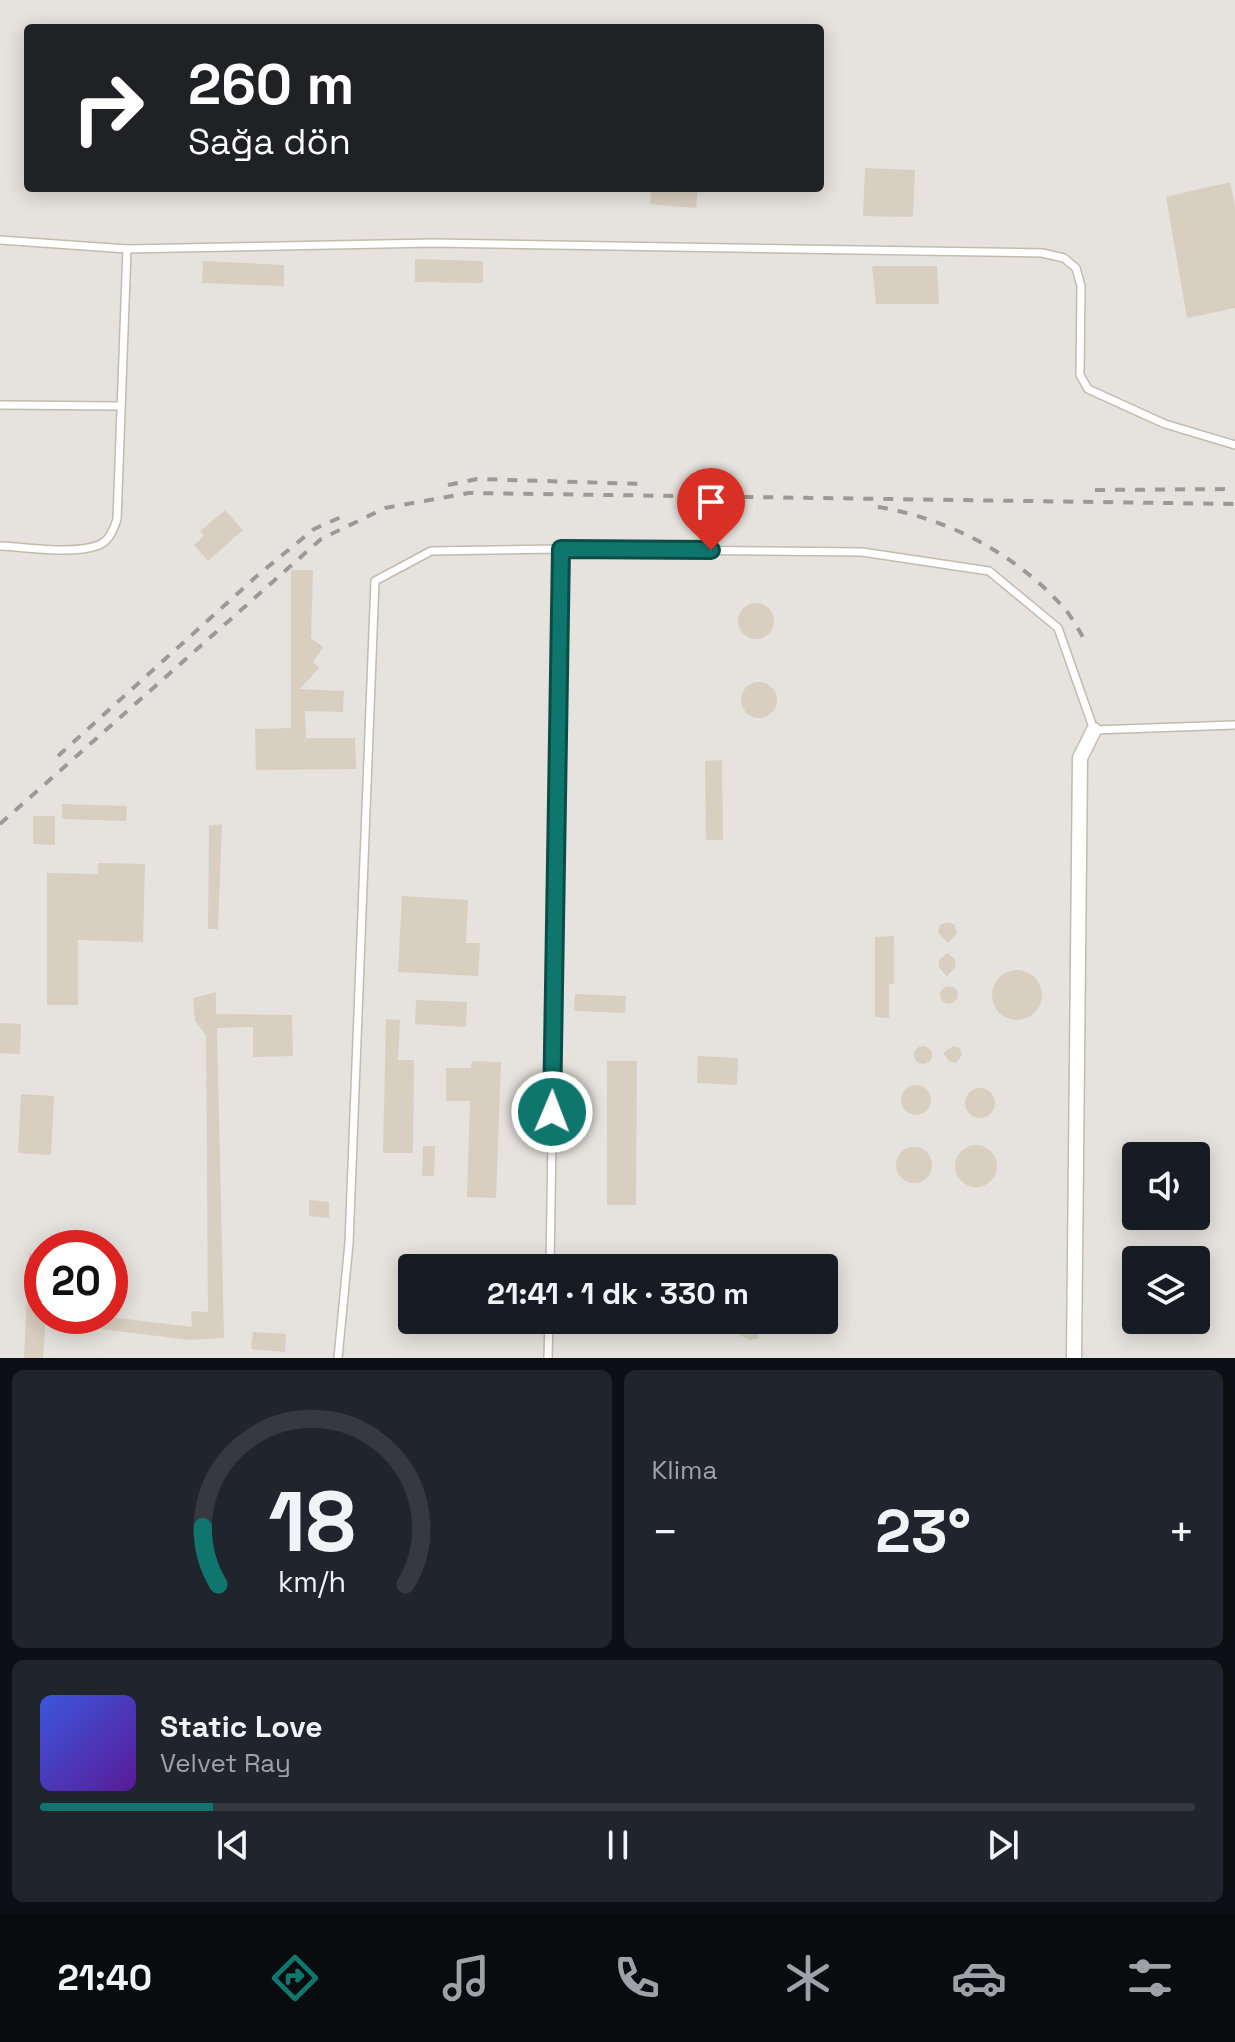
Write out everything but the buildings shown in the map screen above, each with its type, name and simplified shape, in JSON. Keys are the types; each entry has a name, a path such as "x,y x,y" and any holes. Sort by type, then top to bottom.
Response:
{"street":[{"path":"1074,1358 1080,758 1094,730"}],"lane":[{"path":"0,240 127,249 433,243 1042,253 1064,258 1076,268 1081,286 1080,375 1088,389 1165,424 1235,445"},
{"path":"0,546 75,549 100,545 113,532 117,519 127,249"},
{"path":"0,405 120,406"},
{"path":"550,1254 561,549"},
{"path":"338,1358 349,1243 375,581 431,551 862,552 989,571 1058,628 1094,730 1235,725"},
{"path":"548,1358 549,1334"}],"shaded area":[{"path":"0,0 1235,0 1235,1358 0,1358"}],"railway":[{"path":"448,485 477,479 643,484"},
{"path":"1095,490 1235,489"},
{"path":"0,824 321,539 385,508 469,493 1235,504"},
{"path":"878,507 930,520 1003,556 1025,571 1064,608 1087,644"},
{"path":"58,756 258,575 314,529 341,517"}],"route":[{"path":"552,1112 561,549 711,550"}]}
